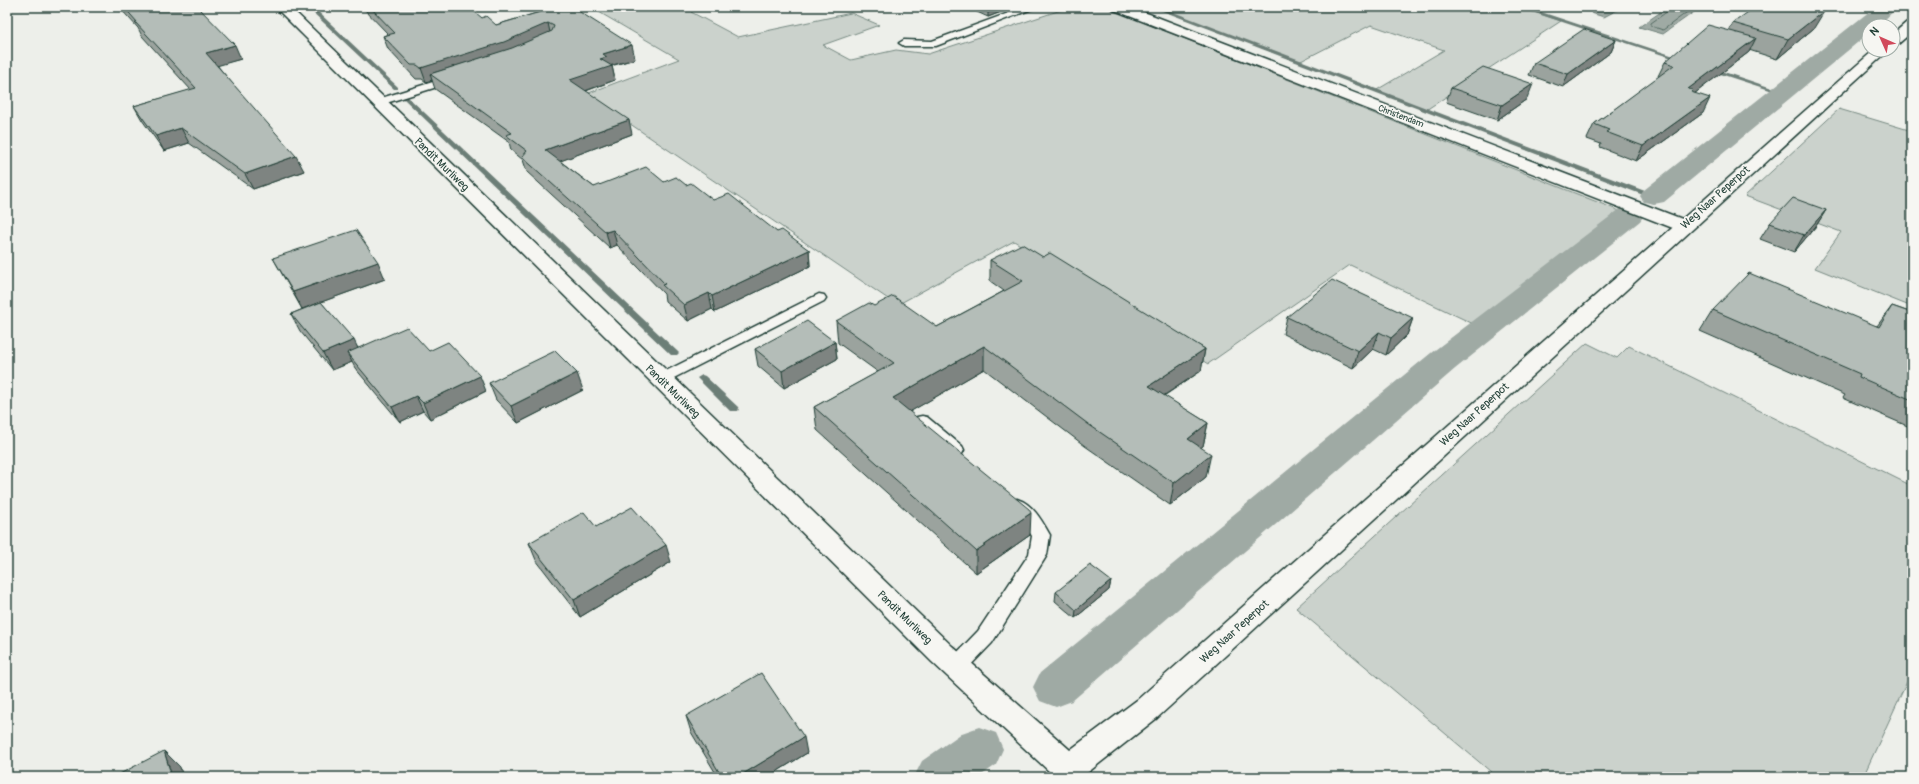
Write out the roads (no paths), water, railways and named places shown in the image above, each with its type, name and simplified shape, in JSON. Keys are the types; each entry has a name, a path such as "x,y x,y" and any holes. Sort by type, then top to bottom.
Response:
{"street":[{"name":"Pandit Murliweg","path":"282,7 956,667 1068,773"},
{"name":"Christendam","path":"1119,7 1684,226"},
{"path":"1901,34 1912,25"},
{"name":"Weg Naar Peperpot","path":"1068,773 1153,704 1873,58"}],"lane":[{"path":"904,43 933,44 1033,7"},
{"path":"379,102 460,76"},
{"path":"661,379 819,298"},
{"path":"922,420 969,462"},
{"path":"956,667 985,638 1038,555 1041,535 1027,513 1003,492"}],"water":[{"path":"1600,7 1623,7 1604,17 1591,13"},
{"path":"1668,7 1701,7 1663,34 1639,27"}],"waterway":[{"path":"310,7 396,88"},
{"path":"1155,7 1654,196"},
{"path":"1520,7 1683,60"},
{"path":"1654,196 1888,7"},
{"path":"1710,69 1781,92"},
{"path":"406,98 674,353"},
{"path":"1056,687 1443,361 1630,215"},
{"path":"702,378 734,409"},
{"path":"939,777 979,749"}]}
